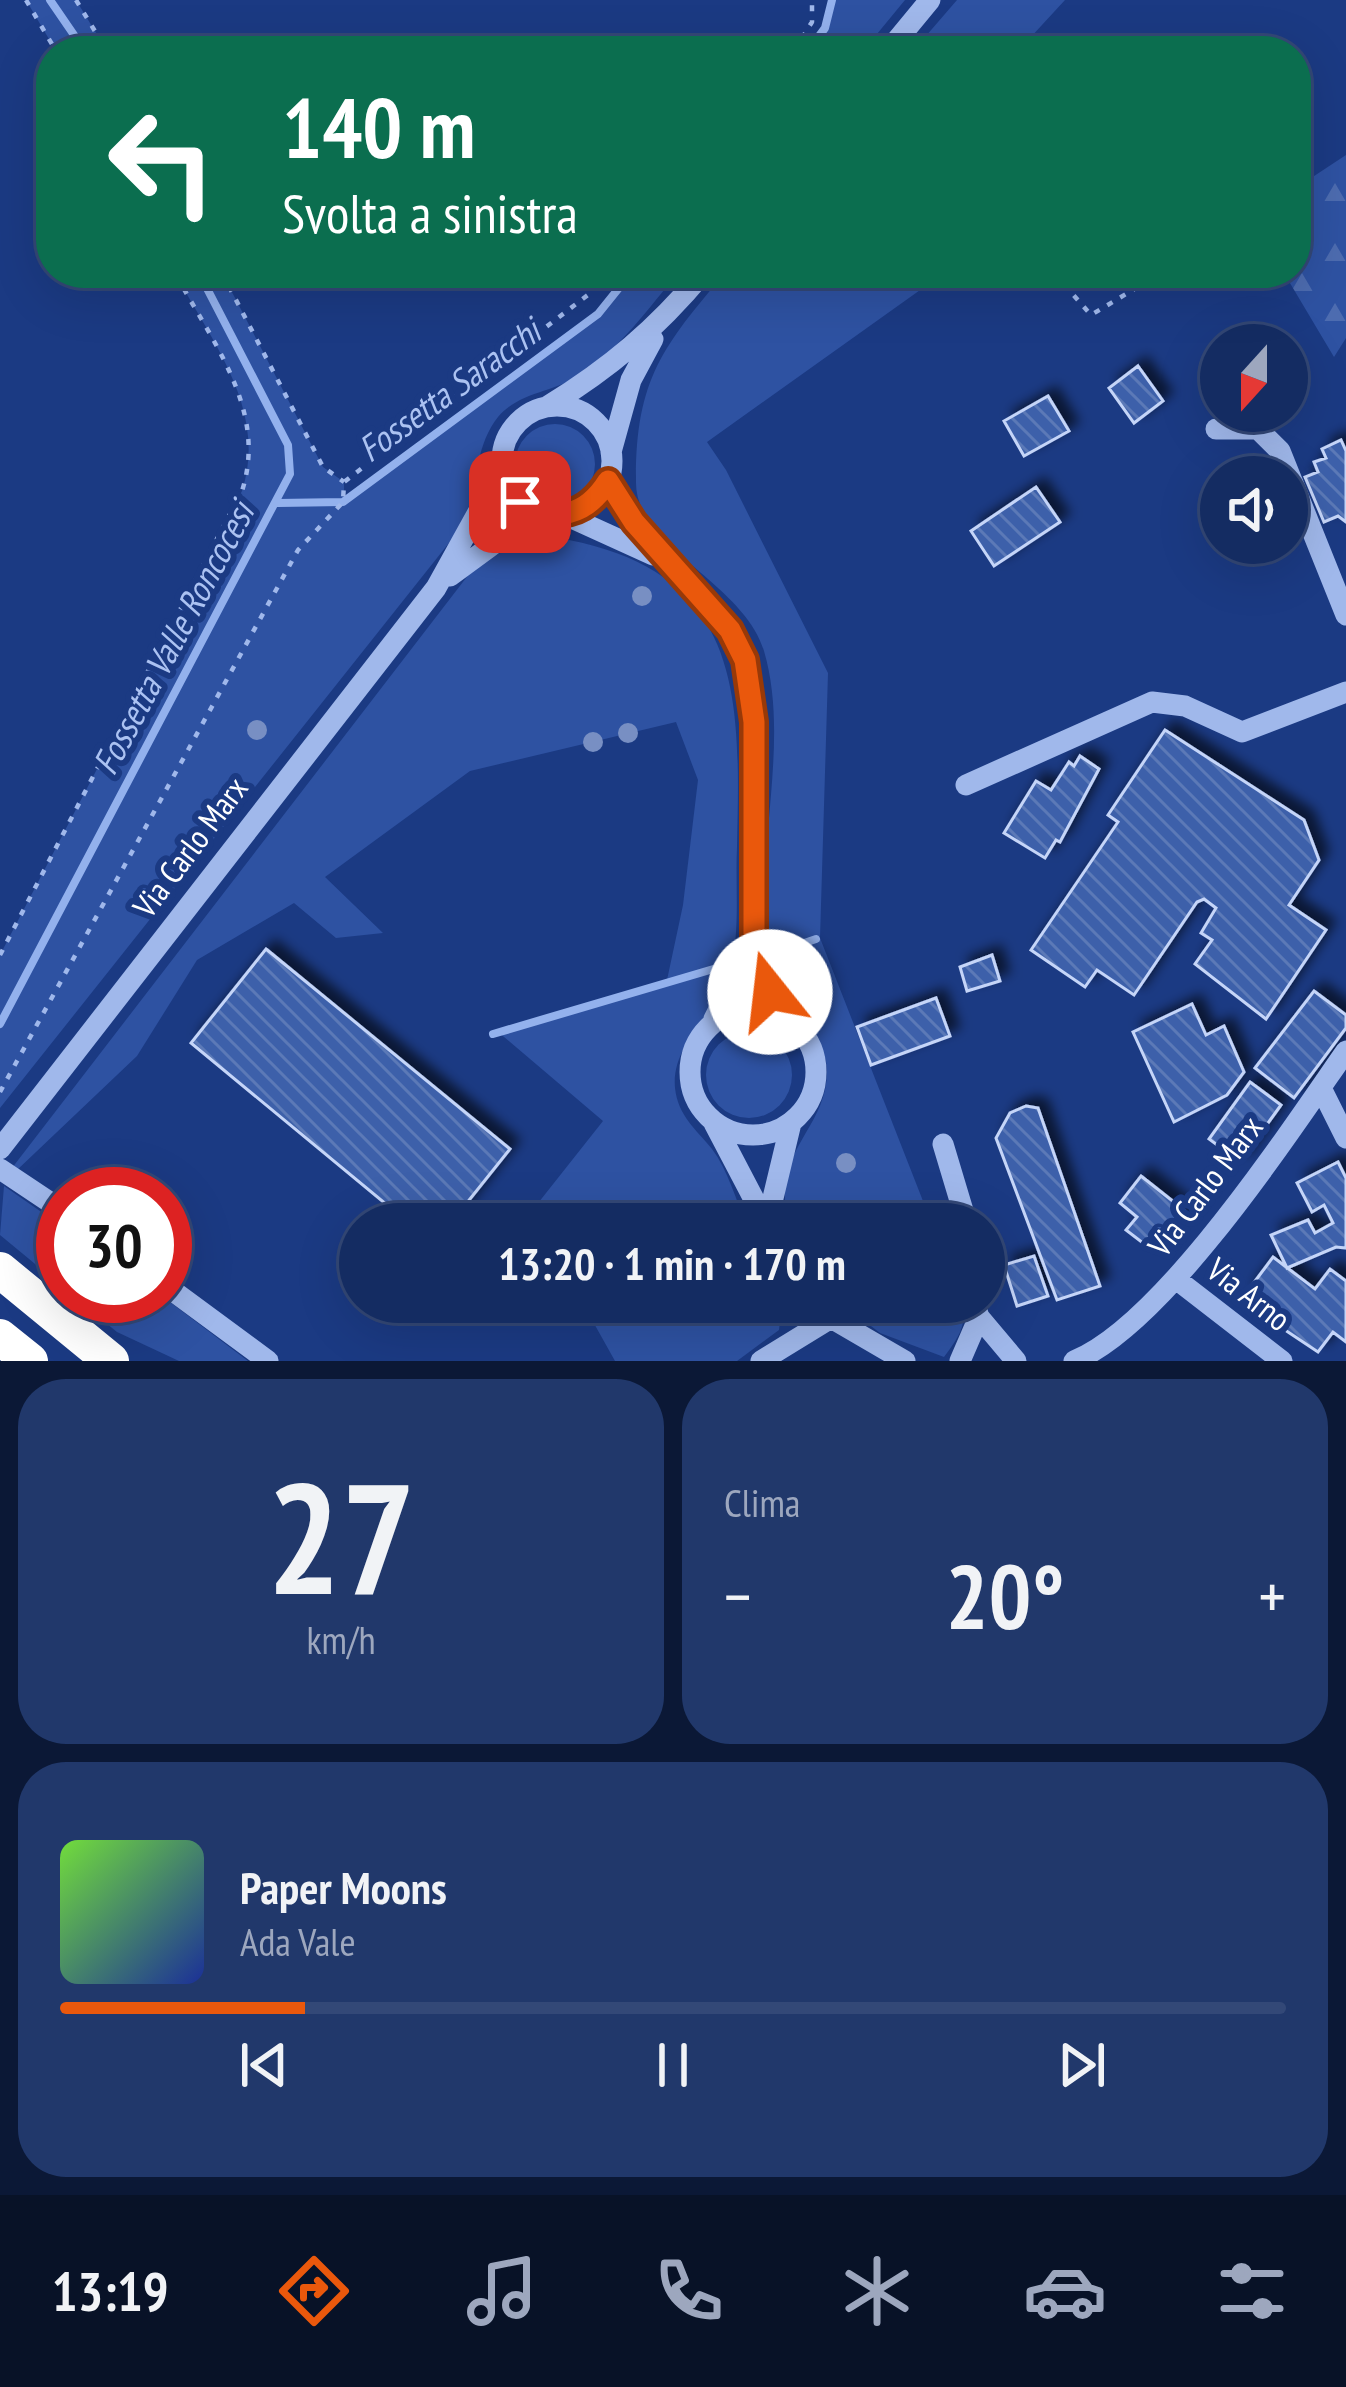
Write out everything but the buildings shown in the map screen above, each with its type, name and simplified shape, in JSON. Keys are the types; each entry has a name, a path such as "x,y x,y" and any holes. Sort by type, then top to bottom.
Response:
{"highway":[{"path":"0,1270 111,1361"},
{"path":"0,1336 30,1361"}],"street":[{"path":"900,36 930,0"},
{"path":"677,573 640,545 566,515 537,512 520,502 502,469 507,435 531,411 548,406 613,367 690,288"},
{"path":"566,515 584,509 608,481 631,380 662,322"},
{"path":"548,406 582,411 606,436 611,452"},
{"path":"1261,432 1280,451 1346,615"},
{"name":"Via Carlo Marx","path":"0,1149 275,789 436,588 502,469"},
{"path":"608,481 677,573 730,630 749,675 754,722 754,940 770,992 814,1055 817,1074 813,1093 791,1123 772,1203"},
{"name":"Via Carlo Marx","path":"436,588 537,512"},
{"path":"966,785 1152,702 1185,706 1242,731 1346,692"},
{"path":"754,940 724,1006 689,1065 699,1106 714,1122 756,1203"},
{"path":"708,1027 741,1010 778,1014 794,1024"},
{"name":"Via Carlo Marx","path":"1074,1361 1105,1355 1176,1280 1346,1051"},
{"path":"1321,1088 1346,1138"},
{"path":"714,1122 752,1136 791,1123"},
{"path":"943,1144 961,1203"},
{"path":"0,1169 36,1193"},
{"name":"Via Arno","path":"1176,1280 1282,1361"},
{"path":"192,1305 268,1361"},
{"path":"761,1361 808,1323"},
{"path":"845,1323 905,1361"},
{"path":"960,1361 972,1323"},
{"path":"987,1323 1016,1361"}],"path":[{"path":"26,0 47,36"},
{"path":"76,0 98,36"},
{"path":"803,36 812,22 812,0"},
{"path":"0,955 242,490 251,461 246,405 183,288"},
{"path":"230,288 323,467 344,482"},
{"path":"0,1092 298,550 343,502 344,482 596,288"},
{"path":"1067,288 1091,315 1136,288"}],"green space":[{"path":"26,0 76,0 98,36 47,36"},
{"path":"832,0 905,0 875,36 819,36"},
{"path":"957,0 1065,0 1032,36 926,36"},
{"path":"1346,155 1346,338 1334,357 1293,288 1311,288 1311,178"},
{"path":"183,288 230,288 323,467 344,482 344,501 598,314 619,288 666,288 608,353 581,375 516,402 498,417 480,454 464,524 0,1108 0,955 242,491 248,432 219,351"},
{"path":"713,288 923,288 707,442 726,470 828,673 820,938 924,1203 786,1203 792,1159 825,1092 826,1060 786,1003 770,951 765,878 774,725 764,651 736,605 671,546 641,506 636,483 641,418 647,391 669,345"},
{"path":"555,424 583,436 595,464 583,492 555,504 527,492 515,464 527,436"},
{"path":"569,540 627,557 670,582 701,614 720,652 732,695 737,743 735,944 723,989 680,1057 675,1088 684,1114 723,1166 738,1203 538,1203 603,1121 497,1031 667,980 683,905 698,780 676,722 470,771 325,877 383,933 336,938 294,903 197,960 137,1056 16,1171 12,1168 476,565 520,543"},
{"path":"749,1032 780,1044 792,1075 780,1106 749,1118 718,1106 706,1075 718,1044"},
{"path":"4,1186 36,1208 36,1265 0,1235"},
{"path":"192,1319 248,1361 179,1361 106,1323 192,1323"},
{"path":"594,1323 780,1323 779,1330 737,1361 615,1361"},
{"path":"867,1323 963,1323 944,1357 880,1333"}],"waterway":[{"name":"Fossetta Valle Roncocesi","path":"50,0 75,36"},
{"name":"Fossetta Saracchi","path":"819,36 832,0"},
{"name":"Fossetta Valle Roncocesi","path":"0,1024 290,474 288,445 207,288"},
{"name":"Fossetta Saracchi","path":"278,503 343,502 598,314 619,288"},
{"path":"781,951 816,939"},
{"path":"493,1034 727,965"}],"route":[{"path":"520,502 537,512 566,515 584,509 608,481 634,522 738,644 749,675 754,722 754,940 770,992"}]}
